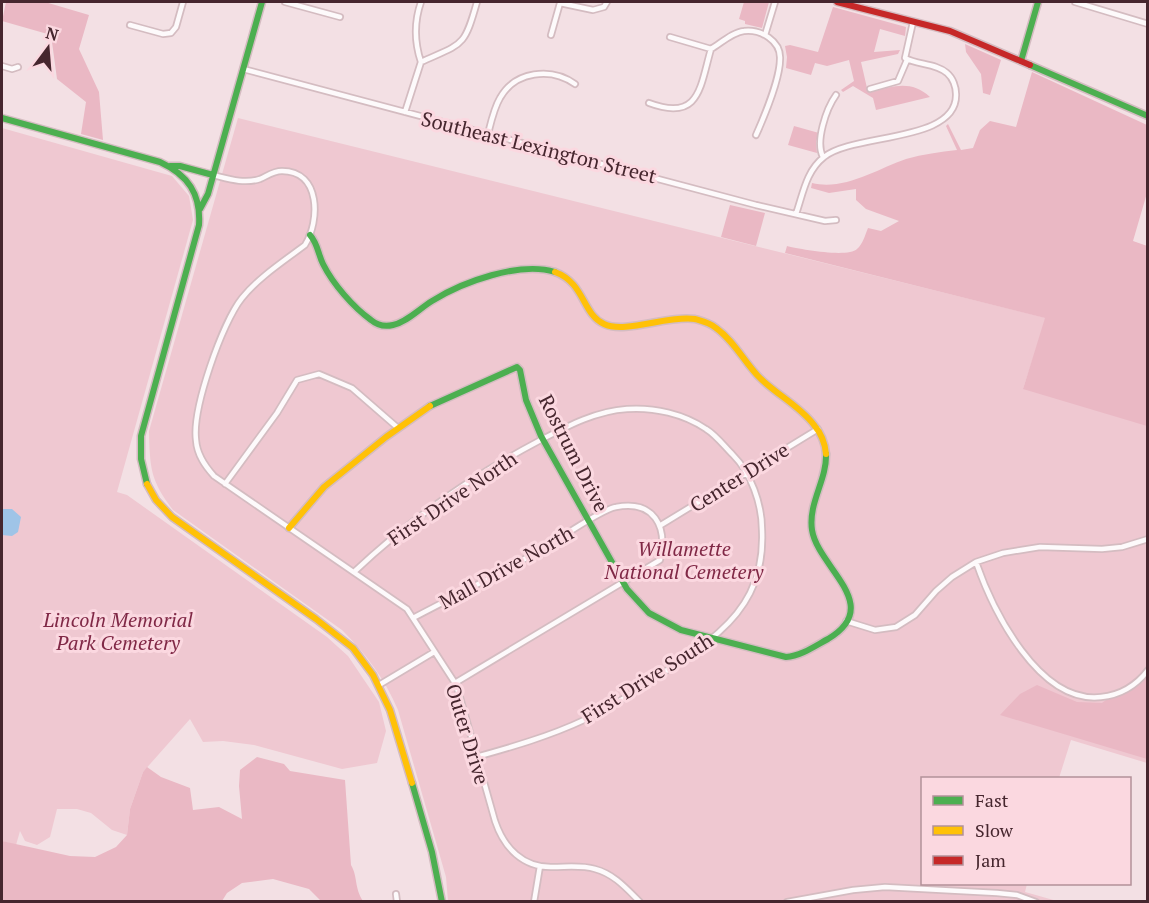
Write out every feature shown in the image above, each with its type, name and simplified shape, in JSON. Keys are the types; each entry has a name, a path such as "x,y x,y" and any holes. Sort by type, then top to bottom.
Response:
{"street":[{"path":"130,25 163,34 171,33 176,27 183,2"},
{"path":"262,2 213,175 200,210 198,229 141,436 140,458 146,483 159,505 172,517 316,618 346,642 364,661 390,710 432,852 442,902"},
{"path":"285,2 340,17"},
{"path":"405,112 421,62 416,46 415,29 421,2"},
{"path":"421,62 458,45 467,33 477,2"},
{"path":"551,35 560,2 592,10 604,7 607,2"},
{"path":"765,35 775,2"},
{"path":"837,2 950,31 1148,116"},
{"path":"1021,61 1038,2"},
{"path":"1075,2 1148,24"},
{"path":"870,89 900,80 907,60 904,54 913,22"},
{"path":"649,103 671,110 685,107 700,88 711,49 744,31 765,35 776,44 780,59 756,135"},
{"path":"670,37 711,49"},
{"path":"796,214 807,179 812,169 823,157 842,147 935,126 948,116 956,99 954,84 948,74 939,68 907,60"},
{"path":"2,66 12,69 18,67"},
{"name":"Southeast Lexington Street","path":"243,69 825,222 836,220"},
{"path":"488,134 499,99 509,87 521,79 542,73 560,76 575,84"},
{"path":"823,157 819,141 831,102 836,95"},
{"path":"2,118 170,166 180,172 190,184 200,210"},
{"path":"170,166 180,166 248,182 281,171 291,172 301,177 313,194 315,216 310,235 318,243 322,261 330,275 369,319 380,326 393,326 401,323 434,300 472,283 505,273 533,268 549,269 564,276 579,289 594,317 606,325 628,326 689,318 706,321 717,328 771,388 805,413 818,429 826,447 825,471 813,505 813,532 819,550 849,594 850,609 846,621 869,629 881,630 904,623 915,615 943,584 976,562 1003,553 1027,548 1102,549 1122,547 1148,539"},
{"name":"Outer Drive","path":"310,235 305,245 261,279 241,299 227,323 212,363 198,415 195,440 201,458 214,476 400,603 413,618 455,683 495,821 503,841 521,859 540,867"},
{"name":"Rostrum Drive","path":"398,428 426,408 517,367 520,370 526,400 544,438 627,589 649,613 681,630 791,657 834,636 844,627 846,621"},
{"path":"225,484 277,413 297,380 319,374 352,388 398,428 324,487 289,528"},
{"name":"First Drive North","path":"354,572 383,544 471,480 571,424 600,414 628,409 660,411 688,419 708,430 746,472"},
{"name":"Center Drive","path":"661,525 818,429"},
{"name":"First Drive South","path":"476,757 524,744 585,719 648,683 714,638 739,610 750,593 762,548 760,513 756,494 746,472"},
{"name":"Mall Drive North","path":"413,618 516,564 614,507 636,505 653,514 661,525"},
{"path":"455,683 660,560 663,545 661,525"},
{"path":"976,562 990,600 1005,627 1030,660 1064,690 1082,697 1115,694 1135,684 1148,670"},
{"path":"379,686 435,652"},
{"path":"534,902 540,867 585,867 603,872 617,879 640,902"},
{"path":"787,902 853,890 885,887 997,892 1017,895 1036,902"},
{"path":"396,894 397,902"}],"green space":[{"name":"Willamette National Cemetery","path":"238,118 1046,318 1023,389 1115,236 1147,246 1147,763 1071,740 1059,777 921,777 921,885 1027,885 1025,892 1057,901 448,901 446,877 398,710 374,667 342,630 173,510 160,490 153,473 149,431"},
{"name":"Lincoln Memorial Park Cemetery","path":"2,128 172,176 189,196 193,220 117,492 127,495 327,637 348,656 379,702 386,731 377,763 342,769 254,745 223,741 203,742 190,719 143,772 130,809 127,835 112,830 91,813 77,809 57,809 50,837 37,845 25,841 20,831 16,845 2,841"}],"shaded area":[{"path":"6,2 45,2 89,15 79,49 99,92 103,140 81,134 86,102 57,79 51,35 2,21"},
{"path":"744,2 769,2 762,28 745,24 745,21 739,19"},
{"path":"833,7 906,27 905,36 880,29 874,52 900,50 898,54 861,62 867,88 873,91 896,86 910,86 930,97 876,110 873,98 853,86 843,92 841,90 854,81 849,60 827,66 815,63 811,75 786,68 785,46 790,45 818,52"},
{"path":"965,44 1001,60 990,95 983,93 981,74 966,52"},
{"path":"1032,72 1147,125 1147,193 1133,241 1147,246 1147,426 1023,389 1045,318 785,253 787,246 823,252 852,252 861,245 868,228 881,231 899,221 866,209 856,200 856,189 829,193 811,188 812,183 824,185 848,182 906,159 957,150 946,126 948,124 961,150 973,148 980,130 990,121 1016,127"},
{"path":"794,126 819,133 816,142 817,153 788,145"},
{"path":"730,205 765,213 756,246 721,237"},
{"path":"1147,669 1147,759 1000,715 1020,694 1037,685 1077,702 1102,703"},
{"path":"257,757 284,764 290,771 345,780 351,865 363,901 321,901 309,889 273,879 242,883 227,893 222,901 2,901 2,841 70,856 95,857 116,847 127,835 130,809 143,772 147,767 161,777 190,788 193,810 219,807 242,819 240,770"}],"water":[{"path":"2,509 12,509 21,517 18,532 12,536 2,535"}],"traffic: fast":[{"path":"200,209 208,194 262,2"},
{"path":"1021,61 1038,2"},
{"path":"1030,65 1148,116"},
{"path":"2,118 160,162 185,179 195,195 199,225 141,436 141,459 147,484"},
{"path":"170,166 180,166 213,175"},
{"path":"310,235 327,272 344,295 371,320 384,326 403,321 444,294 492,275 525,269 555,272"},
{"path":"430,406 517,367 520,370 526,400 541,436 627,589 649,613 681,630 786,657 802,653 828,639 844,626 850,613 850,600 844,586 825,558 812,530 811,520 824,473 826,454"},
{"path":"412,783 432,852 442,902"}],"traffic: slow":[{"path":"555,272 572,283 591,313 604,324 623,327 684,318 695,319 714,326 728,338 758,376 808,418 821,435 826,454"},
{"path":"289,528 324,487 386,437 430,406"},
{"path":"147,484 156,500 172,517 353,648 373,675 390,710 412,783"}],"traffic: jam":[{"path":"837,2 950,31 1030,65"}]}
